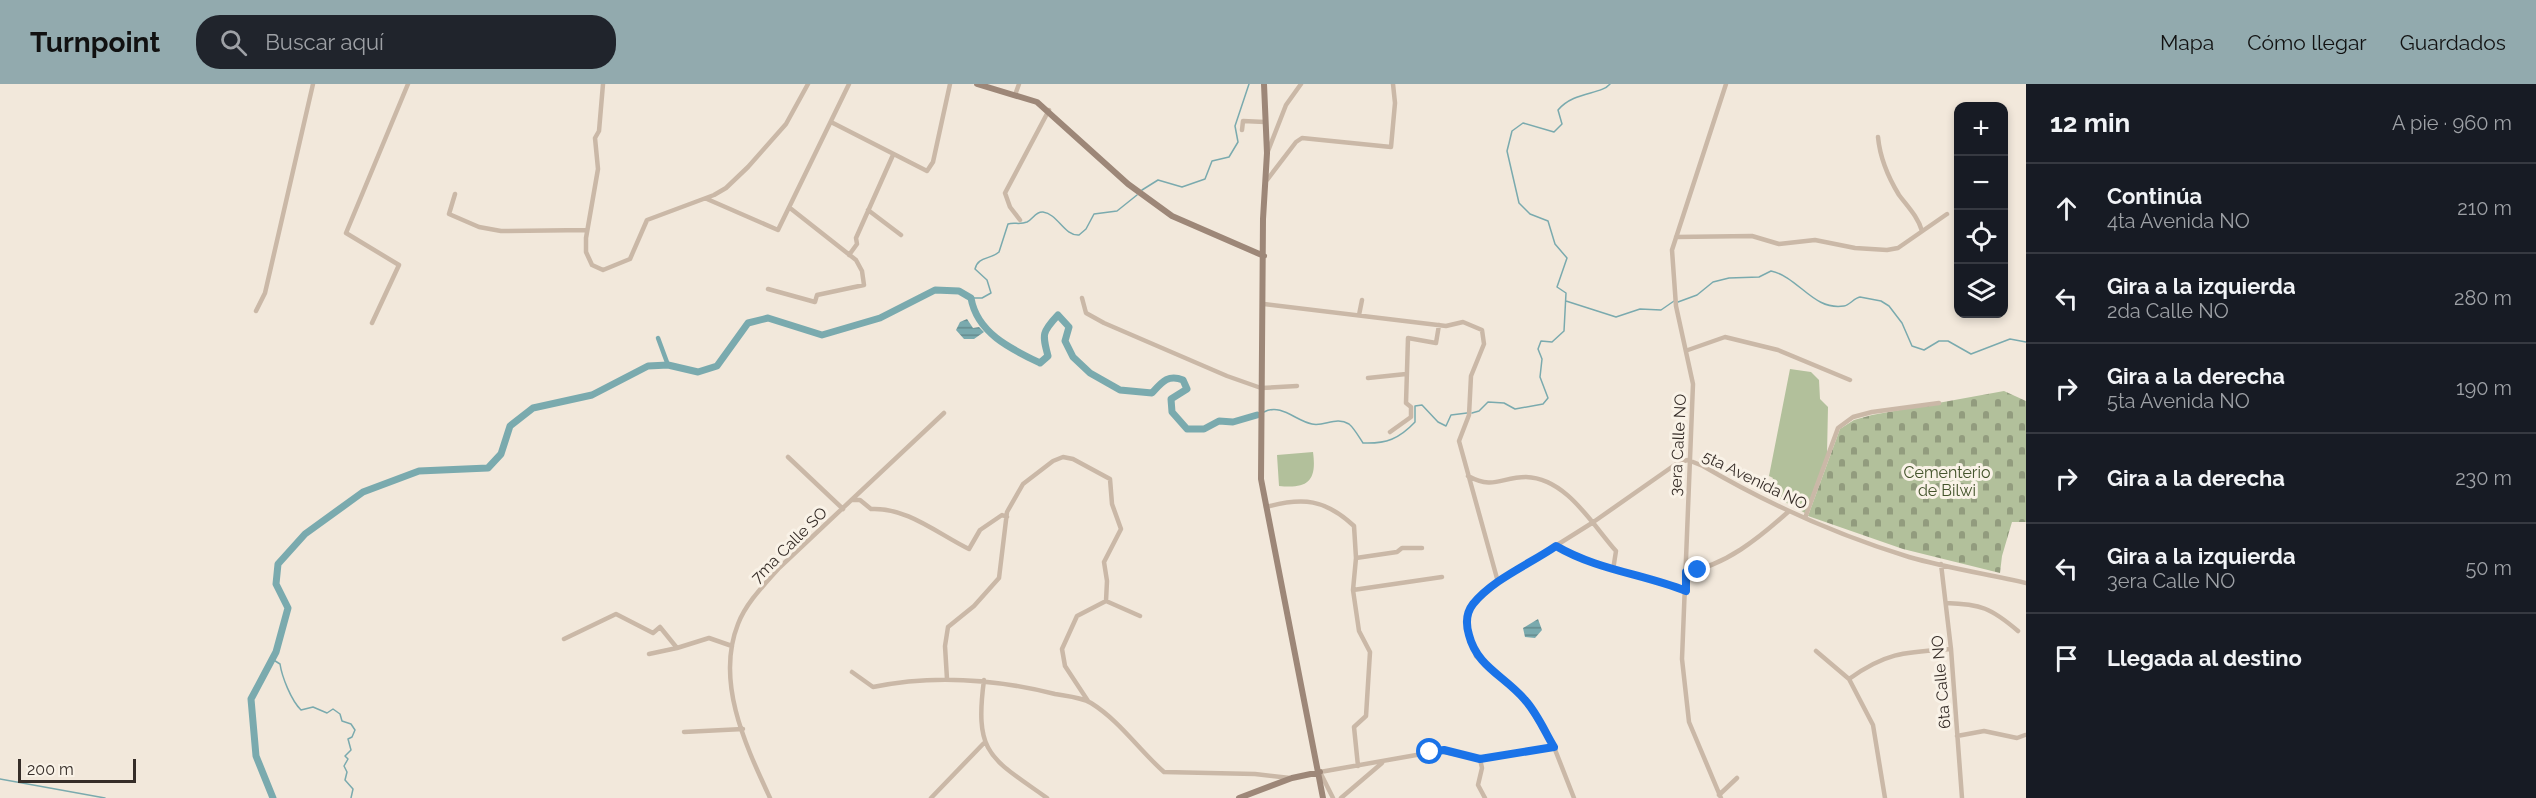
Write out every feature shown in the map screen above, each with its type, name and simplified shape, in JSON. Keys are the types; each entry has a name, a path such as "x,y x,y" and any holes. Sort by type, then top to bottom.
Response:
{"main road":[{"path":"977,84 1037,102 1049,110 1128,184 1172,216 1264,256"},
{"path":"1264,84 1267,180 1260,418 1261,479 1320,772 1323,798"},
{"path":"1239,798 1292,778 1320,772"}],"street":[{"path":"256,311 265,293 312,84"},
{"path":"372,322 399,265 346,233 408,84"},
{"path":"603,84 599,130 595,138 598,169 587,230 586,252 592,265 603,270 614,268 630,259 644,224 651,217 706,199 726,188 777,136 801,101 808,84"},
{"path":"706,199 778,230 849,84"},
{"path":"831,122 927,171 930,169 950,84"},
{"path":"1015,94 1019,84"},
{"path":"1267,153 1286,105 1301,84"},
{"path":"1267,180 1296,142 1302,138 1391,147 1395,103 1393,84"},
{"name":"3era Calle NO","path":"1720,796 1689,722 1686,706 1682,659 1686,591 1688,460 1694,384 1676,306 1672,250 1726,84"},
{"path":"1020,219 1010,207 1005,193 1049,110"},
{"path":"1242,130 1243,121 1265,122"},
{"path":"1878,137 1884,167 1899,194 1916,217 1922,231"},
{"path":"849,255 857,244 855,238 893,155"},
{"path":"455,194 449,214 479,227 501,231 587,230"},
{"path":"768,289 815,302 817,295 864,285 862,271 856,260 790,208"},
{"path":"868,210 901,235"},
{"path":"1676,237 1752,236 1779,244 1815,240 1855,249 1887,250 1898,248 1947,213"},
{"path":"1082,298 1086,313 1104,323 1227,376 1261,385 1298,386"},
{"path":"1359,315 1362,300"},
{"path":"1264,304 1439,325 1463,322 1482,330 1484,335 1471,376 1469,412 1459,441 1498,582"},
{"path":"1390,432 1412,417 1411,407 1406,403 1408,338 1436,343 1439,325"},
{"path":"1688,350 1725,337 1778,350 1850,380"},
{"path":"1368,378 1406,374"},
{"path":"1805,518 1838,428 1853,417 1872,412 1939,403"},
{"name":"7ma Calle SO","path":"770,798 743,729 729,676 732,646 738,624 756,594 944,413"},
{"path":"788,457 843,508"},
{"path":"947,679 945,646 948,627 974,606 999,578 1007,517 1012,501 1023,484 1053,461 1063,457 1073,459 1110,479 1112,504 1120,529 1104,562 1107,581 1106,601"},
{"name":"5ta Avenida NO","path":"1554,747 1525,700 1476,656 1467,626 1473,605 1498,582 1592,523 1679,462 1688,460 1788,512 1911,557 2026,583"},
{"path":"1468,476 1482,484 1495,484 1525,477 1544,480 1561,489 1616,550 1613,570"},
{"path":"853,500 860,501 871,509 881,509 921,522 969,549 980,530 1002,514 1007,517"},
{"path":"1266,507 1291,500 1317,503 1338,511 1354,526 1356,558 1353,590 1359,631 1370,652 1366,716 1354,727 1358,766"},
{"path":"1686,572 1711,565 1742,548 1788,512"},
{"path":"1556,546 1576,558 1613,570 1660,580 1686,591"},
{"path":"1356,558 1397,552 1402,548 1422,548"},
{"name":"6ta Calle NO","path":"1941,564 1951,648 1962,798"},
{"path":"1353,590 1442,577"},
{"path":"1106,601 1140,616"},
{"path":"1106,601 1077,616 1062,649 1065,666 1088,701 1112,719 1164,772 1255,774 1292,778"},
{"path":"1946,603 1974,604 1990,609 2018,631"},
{"path":"564,639 616,614 653,633 660,627 676,648"},
{"path":"649,654 709,638 732,646"},
{"path":"1849,679 1873,661 1906,652 1951,648"},
{"path":"1816,651 1849,679 1873,725 1884,798"},
{"path":"852,672 873,687 907,680 984,680 1088,701"},
{"path":"984,680 981,702 984,743 995,760 1047,798"},
{"path":"684,732 743,729"},
{"path":"1957,736 1984,731 2017,738 2025,735"},
{"path":"931,798 984,743"},
{"path":"1333,798 1320,772 1383,763 1444,750 1480,759 1554,747 1574,798"},
{"path":"1480,759 1482,768 1478,785 1485,798"},
{"path":"1341,798 1383,763"},
{"path":"1720,796 1737,777"},
{"path":"1234,798 1239,798"}],"green space":[{"path":"1790,369 1811,372 1819,380 1820,399 1828,407 1827,454 1805,513 1767,492 1773,478 1769,476"},
{"name":"Cementerio de Bilwi","path":"2004,391 2026,401 2026,522 2012,522 2002,556 2000,573 1903,549 1808,516 1840,429 1854,420"},
{"path":"1313,452 1312,476 1308,481 1297,486 1279,486 1277,455"}],"water":[{"path":"967,319 973,328 979,327 984,332 974,339 964,339 956,330 960,322"},
{"path":"1538,619 1542,630 1535,638 1525,637 1523,628"}],"waterway":[{"path":"1142,190 1158,180 1182,187 1205,179 1212,161 1229,157 1238,142 1235,126 1249,84"},
{"path":"1472,413 1479,411 1488,402 1504,403 1515,409 1543,404 1548,398 1540,377 1542,359 1538,349 1541,341 1552,342 1564,331 1566,293 1557,287 1567,258 1555,244 1548,221 1530,214 1519,203 1507,151 1512,131 1523,123 1554,132 1562,124 1558,110 1564,104 1610,84"},
{"path":"971,298 982,298 991,293 987,280 975,269 979,262 999,252 1008,224 1027,222 1036,214 1043,212 1053,217 1069,232 1079,235 1086,229 1094,214 1117,211 1137,195"},
{"path":"1678,302 1697,295 1713,282 1729,278 1759,277 1771,271 1781,274 1815,299 1833,306 1844,306 1860,297 1881,301 1889,306 1902,323 1912,346 1924,350 1939,341 1948,341 1971,354 2010,339 2026,342"},
{"path":"273,798 256,756 251,699 276,652 288,608 276,584 278,564 305,534 363,492 419,471 488,468 501,454 510,426 533,408 592,395 648,366 668,365 698,372 717,366 748,323 768,318 822,335 880,318 935,290 959,291 971,298 974,310 988,330 1007,346 1040,363 1048,356 1044,338 1046,330 1058,315 1069,327 1065,341 1073,357 1090,373 1120,390 1152,393 1162,382 1169,379 1183,380 1187,389 1171,399 1172,412 1187,429 1204,429 1219,421 1233,422 1257,415"},
{"path":"1566,301 1616,317 1640,309 1661,310 1674,301"},
{"path":"658,338 668,365"},
{"path":"1264,412 1282,411 1317,425 1335,421 1344,422 1351,426 1363,443 1385,441 1398,436 1415,422 1415,406 1422,405 1438,422 1446,426 1451,415 1467,413"},
{"path":"272,659 280,664 288,688 301,710 313,707 327,713 333,709 340,714 342,721 351,724 355,730 352,737 348,739 351,750 345,756 348,759 344,766 347,772 345,780 353,789 351,798"},
{"path":"0,779 105,798"}],"route":[{"path":"1430,752 1444,750 1472,759 1480,759 1554,747 1525,700 1476,656 1471,643 1467,626 1469,613 1473,605 1498,582 1556,546 1576,558 1613,570 1660,580 1686,591 1686,572 1698,570"}]}
